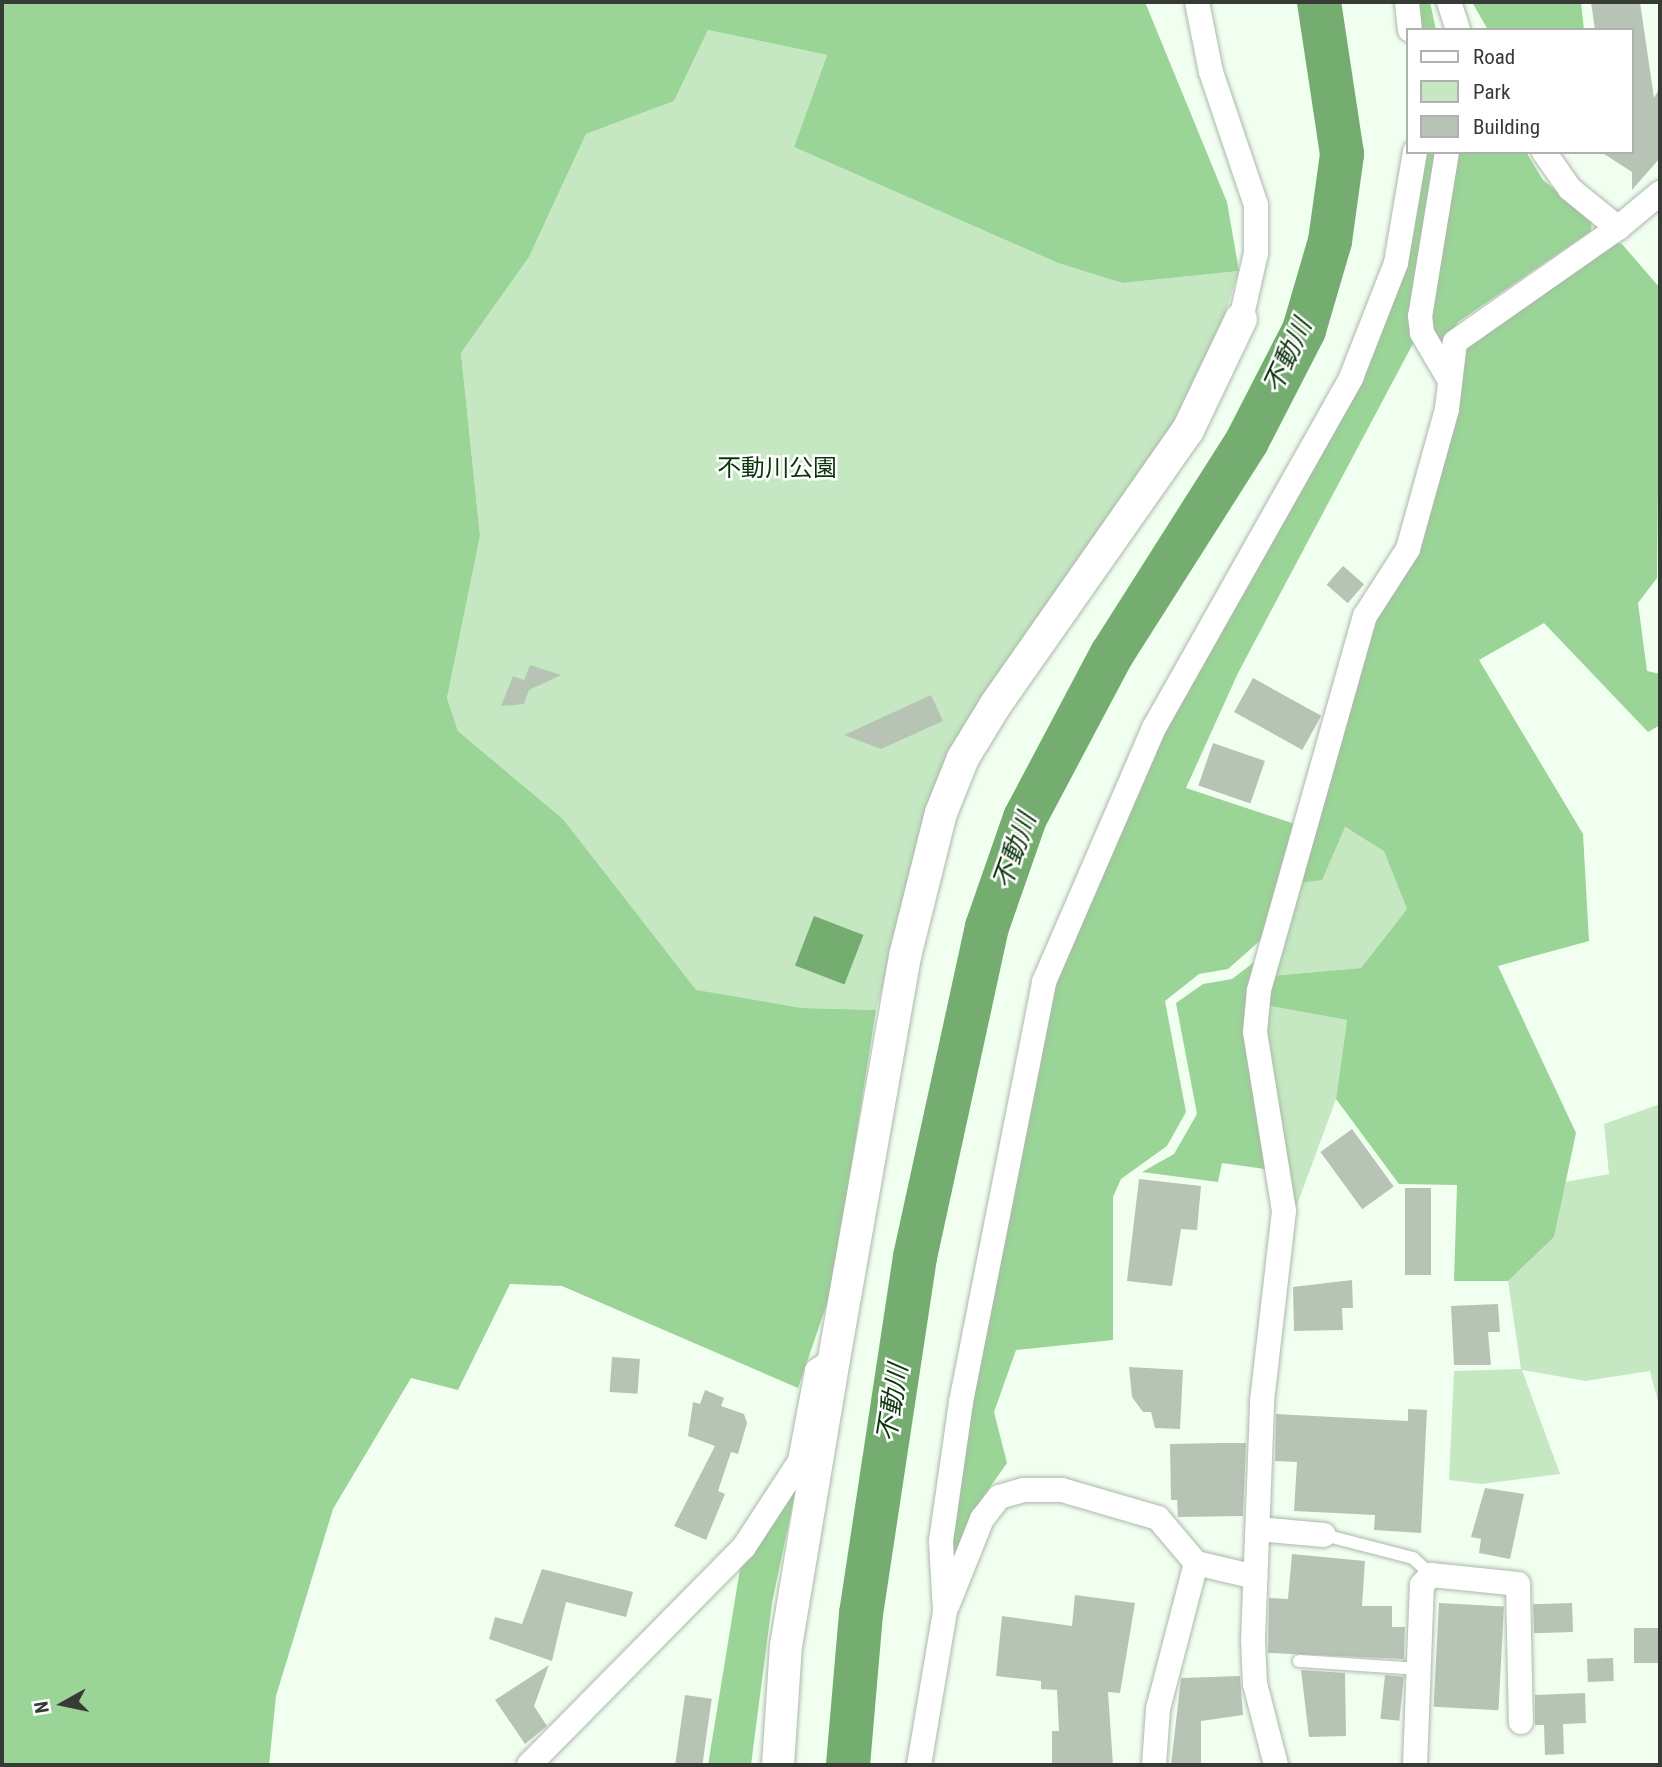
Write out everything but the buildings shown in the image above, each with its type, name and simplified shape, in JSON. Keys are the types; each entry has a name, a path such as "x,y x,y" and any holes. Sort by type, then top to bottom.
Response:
{"street":[{"path":"778,1765 786,1646 834,1359 905,956 946,802 996,704 1188,430 1241,319 1255,253 1256,205 1211,72 1197,2"},
{"path":"1407,2 1410,28"},
{"path":"945,1611 941,1541 961,1402 1044,982 1154,728 1351,378 1396,263 1415,154"},
{"path":"1447,154 1420,316 1422,333 1450,379"},
{"path":"1545,154 1570,188 1618,228"},
{"path":"1276,1765 1255,1685 1255,1577 1262,1401 1284,1211 1255,1032 1259,990 1366,616 1408,548 1450,379 1449,358 1467,329 1618,228 1660,193"},
{"path":"528,1765 744,1548 800,1461 817,1371 834,1359"},
{"path":"919,1765 945,1611 982,1518 999,1497 1023,1490 1062,1490 1158,1518 1196,1563 1255,1577"},
{"path":"1258,1529 1324,1535"},
{"path":"1154,1765 1158,1709 1196,1563"},
{"path":"1415,1765 1421,1669 1422,1585 1430,1575 1518,1584 1521,1722"}],"lane":[{"path":"1324,1535 1413,1558 1430,1575"},
{"path":"1299,1661 1421,1669"}],"green space":[{"name":"不動川公園","path":"708,30 827,55 794,147 1058,263 1122,283 1239,271 1202,383 930,810 876,1010 802,1008 696,991 563,819 458,731 447,698 480,536 461,353 529,257 586,134 674,101"},
{"path":"1344,827 1384,850 1407,909 1361,968 1271,976 1300,883 1322,879"},
{"path":"1265,1005 1347,1020 1336,1099 1293,1216 1274,1117"},
{"path":"1660,1104 1660,1410 1650,1371 1585,1381 1522,1370 1560,1474 1482,1484 1449,1480 1454,1371 1521,1369 1508,1281 1554,1237 1565,1182 1609,1174 1604,1124"}],"shaded area":[{"path":"2,2 1145,2 1227,202 1239,271 1122,283 1058,263 794,147 827,55 708,30 674,101 586,134 529,257 461,353 480,536 447,698 458,731 563,819 696,990 802,1008 876,1010 832,1289 798,1388 562,1286 510,1284 458,1390 411,1378 333,1509 276,1696 269,1765 2,1765"},
{"path":"1417,2 1430,2 1436,28 1421,28"},
{"path":"1472,2 1581,2 1584,28 1487,28"},
{"path":"1426,154 1440,154 1417,336 1238,673 1186,788 1301,826 1263,938 1228,969 1199,974 1165,1001 1186,1112 1167,1146 1121,1179 1113,1197 1113,1340 1016,1350 994,1412 1007,1463 983,1497 956,1575 952,1542 972,1404 1054,985 1164,733 1360,382 1406,266"},
{"path":"1456,154 1527,154 1543,180 1592,219 1591,231 1458,322 1442,352 1426,332"},
{"path":"1612,242 1622,244 1660,288 1657,578 1638,603 1647,671 1660,674 1660,725 1648,732 1544,623 1479,660 1583,834 1589,941 1498,966 1576,1133 1554,1237 1508,1281 1454,1281 1457,1185 1399,1184 1336,1099 1347,1020 1265,1005 1271,976 1361,968 1407,909 1384,851 1345,827 1322,880 1300,883 1372,619 1415,551 1462,346"},
{"path":"814,916 863,935 844,984 795,965"},
{"path":"1265,954 1254,987 1272,1170 1222,1163 1218,1182 1142,1172 1174,1154 1197,1114 1176,1003 1203,984 1232,979"},
{"path":"797,1484 772,1603 751,1765 708,1765 740,1569"}],"waterway":[{"name":"不動川","path":"848,1765 861,1614 915,1257 987,927 1025,818 1112,654 1247,441 1304,330 1330,241 1342,154 1319,2"}]}
